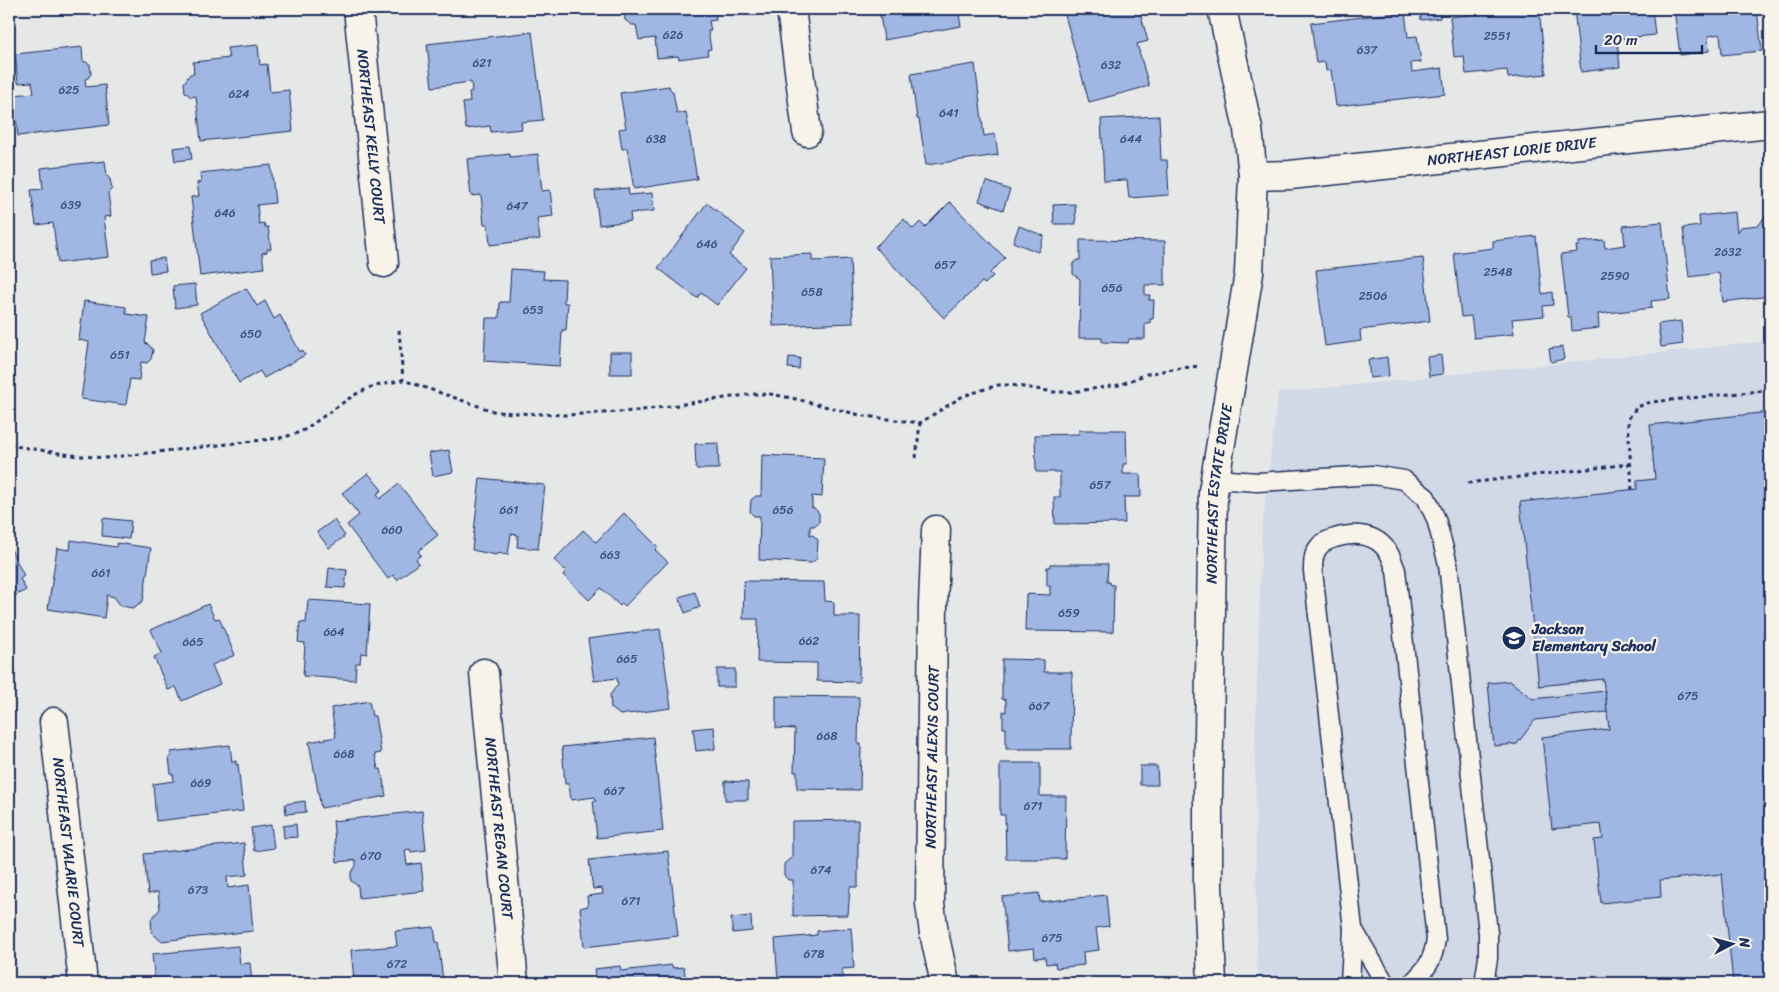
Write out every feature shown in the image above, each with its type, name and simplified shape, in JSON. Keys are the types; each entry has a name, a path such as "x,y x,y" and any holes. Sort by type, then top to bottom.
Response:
{"street":[{"name":"NORTHEAST KELLY COURT","path":"358,9 384,263"},
{"path":"791,9 807,132"},
{"name":"NORTHEAST ESTATE DRIVE","path":"1212,983 1208,885 1208,796 1212,515 1214,479 1249,273 1253,176 1248,129 1222,9"},
{"name":"NORTHEAST LORIE DRIVE","path":"1253,176 1290,175 1770,124"},
{"name":"NORTHEAST ALEXIS COURT","path":"936,530 930,904 934,934 945,983"},
{"name":"NORTHEAST REGAN COURT","path":"484,673 514,983"},
{"name":"NORTHEAST VALARIE COURT","path":"54,722 83,983"}],"lane":[{"path":"1214,479 1258,482 1372,475 1404,480 1426,497 1436,519 1448,564 1488,933 1488,958 1484,983"},
{"path":"1350,983 1353,929 1313,571 1317,549 1323,543 1345,535 1355,534 1364,535 1382,545 1388,552 1396,570 1436,939 1433,957 1424,971 1412,983"},
{"path":"1353,929 1385,983"}],"path":[{"path":"399,330 402,380"},
{"path":"9,445 71,455 105,458 280,438 304,430 354,395 371,387 402,380 496,412 565,415 597,414 636,411 753,394 770,394 864,416 920,423 963,396 998,385 1011,385 1054,392 1071,392 1119,384 1147,374 1199,366"},
{"path":"1632,490 1628,418 1637,407 1651,402 1770,390"},
{"path":"916,458 920,423"},
{"path":"1468,483 1630,464"}],"shaded area":[{"name":"Jackson Elementary School","path":"1770,341 1770,983 1259,983 1257,959 1255,747 1262,529 1278,393"}],"building":[{"path":"626,9 715,9 716,20 709,21 711,31 708,31 711,49 707,50 708,55 679,59 678,56 657,58 655,38 639,40 636,25 632,25 625,20 624,12"},
{"path":"879,9 958,9 961,26 884,40"},
{"path":"1070,9 1139,9 1148,41 1137,44 1149,86 1089,102 1065,15 1071,13"},
{"path":"1420,9 1439,9 1440,18 1421,20"},
{"path":"1521,9 1539,9 1546,74 1508,78 1507,70 1466,74 1464,56 1454,57 1450,17"},
{"path":"1574,9 1652,9 1655,35 1617,39 1620,67 1581,72"},
{"path":"1674,9 1757,9 1762,51 1722,55 1720,34 1708,36 1709,51 1680,55"},
{"path":"1405,12 1408,37 1417,36 1421,62 1411,63 1412,72 1442,68 1445,94 1336,106 1331,70 1326,71 1325,62 1316,63 1311,23"},
{"path":"532,32 543,120 521,122 522,129 491,132 490,126 466,129 463,103 470,102 471,82 432,87 427,44"},
{"path":"258,45 260,65 267,64 270,92 289,90 293,131 201,141 196,96 191,97 185,92 184,83 190,74 194,74 193,62 229,58 227,48"},
{"path":"82,47 83,61 90,64 91,74 85,79 86,87 105,85 109,125 18,136 14,95 34,93 32,82 18,83 15,54"},
{"path":"975,64 984,136 995,134 998,155 926,165 911,74"},
{"path":"669,86 673,92 677,114 686,112 697,179 634,189 627,148 622,149 619,129 626,128 620,93"},
{"path":"1159,116 1161,160 1167,160 1169,195 1129,198 1127,180 1104,181 1101,119"},
{"path":"190,146 192,159 175,161 173,148"},
{"path":"510,154 510,157 538,154 542,191 550,190 553,216 537,218 540,239 490,245 488,224 484,224 481,195 471,196 467,159"},
{"path":"105,161 107,176 110,179 112,189 108,193 111,216 104,217 109,257 58,263 53,223 36,225 31,190 43,189 41,168"},
{"path":"271,165 275,203 257,205 259,224 264,223 265,227 268,227 271,249 267,249 267,252 262,253 264,268 200,276 191,197 199,196 197,183 201,182 200,173"},
{"path":"986,181 1010,190 1003,210 979,201"},
{"path":"628,188 629,195 652,193 654,211 630,213 631,221 599,225 595,191"},
{"path":"950,202 1005,258 990,273 993,276 985,284 982,282 944,318 875,247 904,219 913,229 920,222 925,227"},
{"path":"707,203 745,233 729,255 746,268 717,305 701,293 697,298 658,268"},
{"path":"1075,204 1076,224 1054,224 1053,205"},
{"path":"1735,212 1737,232 1740,227 1759,225 1765,216 1770,216 1770,296 1723,302 1719,273 1689,277 1683,228 1700,226 1699,216"},
{"path":"1662,222 1670,299 1651,301 1652,308 1598,314 1599,328 1572,331 1571,317 1568,317 1561,254 1577,252 1576,246 1579,246 1579,242 1604,240 1605,248 1625,245 1623,226"},
{"path":"1019,226 1044,236 1038,252 1013,242"},
{"path":"1536,236 1542,294 1552,292 1553,305 1543,306 1544,316 1512,319 1514,334 1474,338 1471,316 1461,317 1454,253 1493,248 1493,241"},
{"path":"1080,240 1165,241 1165,285 1145,285 1145,295 1150,295 1149,300 1154,300 1153,319 1150,319 1150,323 1145,323 1145,339 1129,339 1128,343 1102,342 1102,338 1079,338 1080,279 1073,274 1073,263 1080,260"},
{"path":"812,254 812,261 850,259 853,323 773,326 770,256"},
{"path":"164,258 166,271 150,273 149,260"},
{"path":"1423,258 1430,321 1360,330 1361,341 1325,346 1316,270"},
{"path":"511,269 544,271 543,279 565,280 564,303 568,303 566,330 562,330 560,366 484,361 486,318 499,318 500,302 509,302"},
{"path":"195,284 197,305 175,308 173,286"},
{"path":"246,288 257,306 265,301 274,319 280,315 300,352 302,350 305,355 264,378 260,371 239,383 200,313"},
{"path":"84,301 126,307 126,314 149,317 145,343 153,350 151,359 147,363 141,362 139,380 130,379 126,405 81,399 89,342 79,340"},
{"path":"1681,321 1683,344 1661,347 1658,324"},
{"path":"1562,347 1564,359 1551,362 1549,349"},
{"path":"610,352 632,352 632,374 610,374"},
{"path":"1441,355 1443,374 1429,376 1427,357"},
{"path":"789,357 800,358 799,369 788,368"},
{"path":"1387,357 1389,376 1370,378 1368,360"},
{"path":"1770,412 1770,981 1733,983 1722,874 1660,880 1661,897 1601,903 1594,840 1603,839 1601,824 1552,829 1542,737 1609,729 1603,679 1539,686 1520,502 1637,489 1637,481 1655,479 1650,425"},
{"path":"1079,430 1126,430 1127,464 1123,464 1123,474 1140,474 1141,497 1124,497 1125,523 1055,524 1054,497 1060,497 1060,472 1036,472 1035,435 1079,434"},
{"path":"718,443 719,469 696,469 695,444"},
{"path":"449,450 453,472 433,476 429,453"},
{"path":"762,455 824,458 822,497 812,496 812,508 819,513 819,522 814,526 810,526 810,535 813,535 818,540 817,558 812,563 759,560 760,516 754,516 750,512 751,500 756,496 761,496"},
{"path":"368,473 382,490 377,494 380,499 399,484 438,535 418,551 421,555 416,559 419,563 397,580 393,575 388,579 347,525 359,515 342,493"},
{"path":"480,478 545,485 538,549 517,547 518,535 511,534 508,555 497,553 496,555 472,550"},
{"path":"624,513 658,547 655,550 668,562 625,606 622,603 620,606 601,588 589,600 563,575 566,571 554,560 583,530 596,542"},
{"path":"103,518 131,521 129,539 102,536"},
{"path":"334,520 345,536 329,548 317,532"},
{"path":"71,540 116,547 117,543 151,548 143,601 133,608 121,606 114,597 107,595 104,618 48,609 57,548 70,550"},
{"path":"9,545 24,576 20,579 26,590 11,598 9,595"},
{"path":"1050,564 1108,564 1107,582 1114,585 1113,632 1025,631 1026,594 1050,595 1050,586 1047,586 1047,567 1050,567"},
{"path":"329,568 347,570 345,588 327,587"},
{"path":"744,581 824,582 825,601 834,602 834,616 860,616 859,682 817,681 817,663 757,662 758,619 743,619"},
{"path":"695,592 700,607 685,613 679,597"},
{"path":"308,600 370,604 367,654 361,653 360,663 356,663 355,680 303,676 305,643 298,642 300,622 306,623"},
{"path":"208,604 215,619 219,618 235,655 212,665 220,684 182,701 176,687 168,690 154,657 162,653 151,630"},
{"path":"660,629 671,708 620,715 611,708 610,695 618,684 617,678 594,681 588,639"},
{"path":"1002,659 1044,660 1044,672 1072,672 1071,749 1006,749 1006,728 1003,728 1003,711 1006,712 1006,700 1002,699"},
{"path":"717,669 735,669 735,687 717,687"},
{"path":"1510,681 1533,699 1605,691 1607,712 1535,720 1517,744 1494,746 1488,683"},
{"path":"776,696 859,697 858,744 861,744 860,790 797,789 797,772 794,772 795,729 776,728"},
{"path":"369,701 372,716 375,716 381,753 375,754 378,769 381,769 386,796 321,808 309,742 336,737 331,708"},
{"path":"714,727 715,749 696,751 693,729"},
{"path":"653,737 663,831 597,838 593,801 596,801 595,797 571,800 569,784 565,784 562,747"},
{"path":"230,745 232,762 236,761 236,765 238,764 243,811 156,821 153,784 174,781 173,774 171,774 169,757 172,756 170,752"},
{"path":"1000,763 1040,763 1040,796 1066,796 1065,859 1006,859 1005,815 1000,815"},
{"path":"1140,766 1157,766 1158,785 1140,785"},
{"path":"725,781 748,782 748,800 725,800"},
{"path":"305,801 306,812 286,814 285,804"},
{"path":"422,811 426,850 411,852 410,849 405,850 407,865 421,863 424,891 359,898 358,886 351,881 351,873 356,866 356,860 337,862 333,821"},
{"path":"858,820 858,887 850,887 848,915 793,916 793,880 788,880 784,875 784,864 792,857 792,821"},
{"path":"296,824 297,837 284,838 283,826"},
{"path":"271,825 274,848 254,851 251,828"},
{"path":"244,843 247,875 227,877 228,888 249,885 253,931 161,941 152,933 151,919 160,909 158,892 148,894 144,854"},
{"path":"668,851 678,936 584,947 580,908 588,906 587,896 603,894 602,888 593,889 589,860"},
{"path":"1039,893 1040,902 1106,895 1109,926 1096,928 1099,950 1083,952 1084,965 1056,968 1055,963 1046,964 1045,957 1035,958 1034,948 1008,951 1002,897"},
{"path":"751,916 752,931 733,933 731,918"},
{"path":"434,927 443,980 433,983 371,983 371,978 354,980 351,950 397,946 395,931"},
{"path":"851,928 854,968 842,969 843,981 841,983 773,983 778,981 775,939 817,935 817,931"},
{"path":"238,946 240,964 250,963 252,983 155,983 152,954"},
{"path":"672,965 673,968 684,967 686,983 596,983 594,969 620,966 621,971"}],"place":[{"name":"Jackson Elementary School","path":"1514,638"}]}
